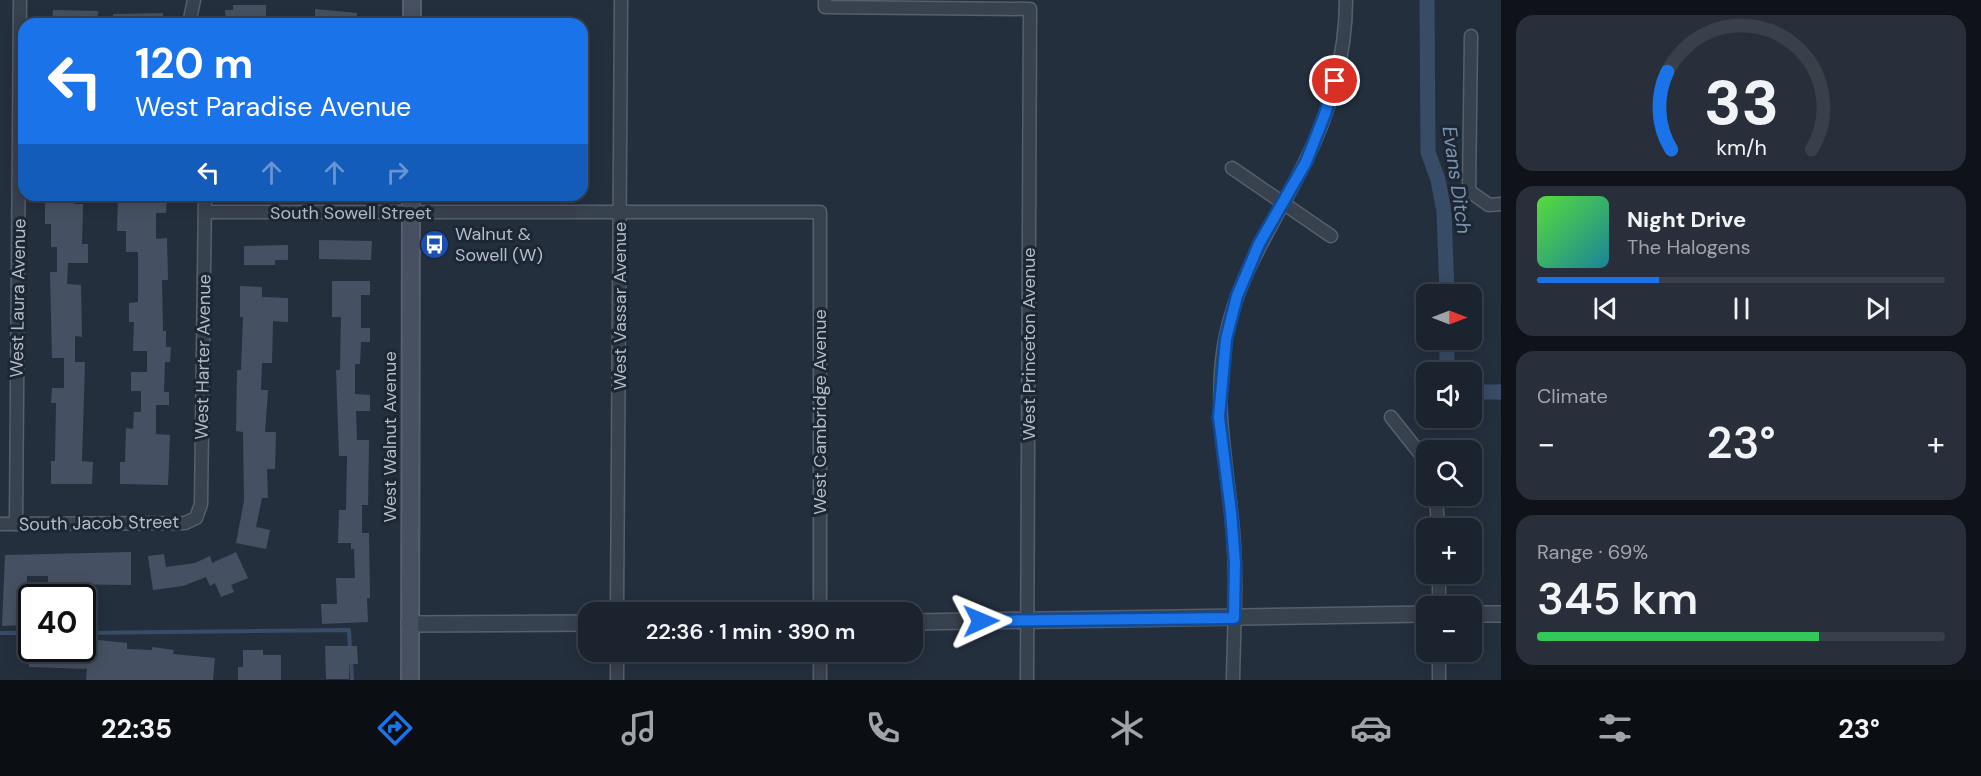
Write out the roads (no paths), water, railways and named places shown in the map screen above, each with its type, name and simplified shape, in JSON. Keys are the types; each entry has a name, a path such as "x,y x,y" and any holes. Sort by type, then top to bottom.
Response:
{"main road":[{"path":"412,0 412,18"},
{"name":"West Walnut Avenue","path":"410,680 411,201"}],"street":[{"name":"West Laura Avenue","path":"20,0 20,18"},
{"path":"190,18 194,0"},
{"name":"West Vassar Avenue","path":"617,602 621,0"},
{"path":"1233,680 1235,563 1219,417 1220,376 1226,339 1237,296 1259,244 1306,162 1325,114 1339,65 1346,0"},
{"name":"West Princeton Avenue","path":"825,4 1030,9 1027,680"},
{"path":"1471,36 1469,191 1489,205 1501,204"},
{"path":"1232,168 1331,236"},
{"name":"West Laura Avenue","path":"16,524 18,201"},
{"name":"West Harter Avenue","path":"196,518 201,504 205,201"},
{"name":"South Sowell Street","path":"206,212 820,212"},
{"name":"West Cambridge Avenue","path":"820,212 820,602"},
{"path":"1390,417 1416,450"},
{"name":"South Jacob Street","path":"0,524 185,523 196,518"},
{"path":"923,622 1416,614"},
{"path":"1482,614 1501,614"},
{"path":"409,624 578,623"},
{"path":"617,662 617,680"},
{"path":"820,662 820,680"},
{"path":"1439,662 1439,680"}],"waterway":[{"name":"Evans Ditch","path":"1427,0 1428,152 1438,180 1444,211 1447,284"},
{"name":"Evans Ditch","path":"1447,350 1447,362"},
{"name":"Evans Ditch","path":"1482,392 1501,392"},
{"path":"96,633 349,630 350,649"},
{"path":"0,633 18,633"},
{"path":"351,660 352,680"}],"place":[{"name":"Walnut & Sowell (W)","path":"434,244"}]}
